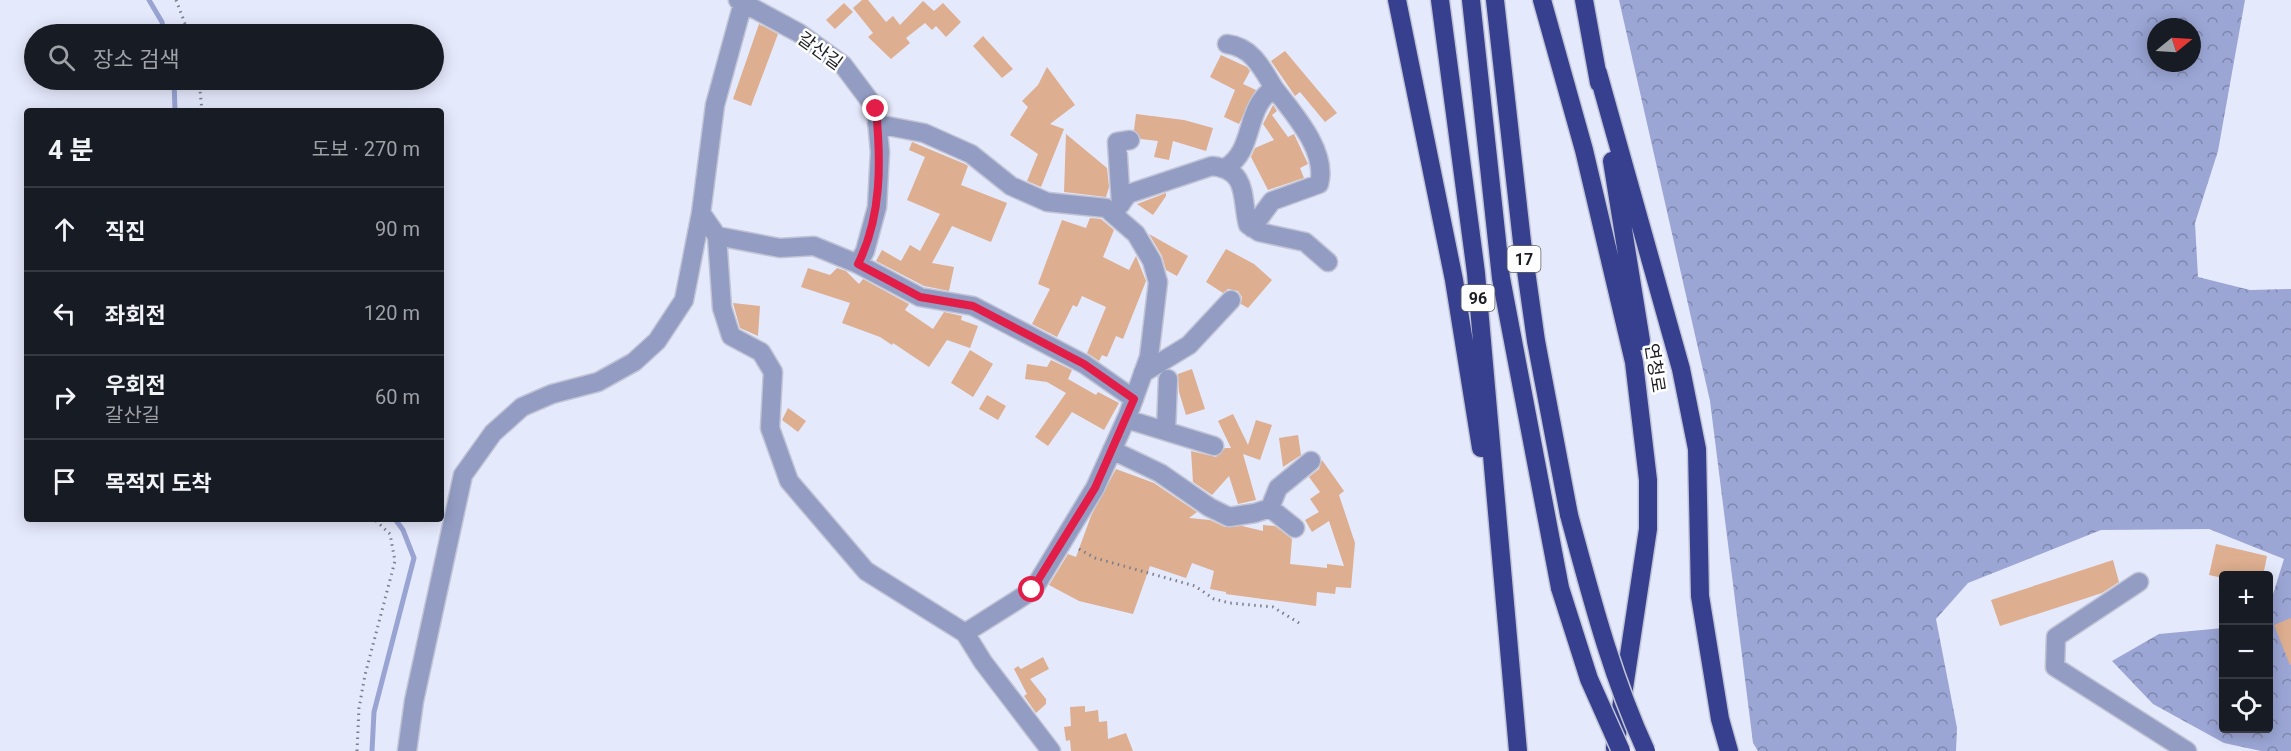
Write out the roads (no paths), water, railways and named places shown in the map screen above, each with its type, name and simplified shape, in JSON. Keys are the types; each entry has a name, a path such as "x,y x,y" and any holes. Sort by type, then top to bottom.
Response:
{"highway":[{"path":"1397,0 1454,280 1505,598"},
{"name":"96","path":"1440,0 1476,273 1518,751"},
{"name":"17","path":"1471,0 1501,278 1560,588 1589,679 1621,751"},
{"name":"17","path":"1495,0 1523,253 1536,341 1569,515 1601,636 1625,705 1647,751"},
{"name":"연청로","path":"1542,0 1592,182 1634,362 1648,480 1648,529 1614,751"},
{"path":"1584,0 1598,73 1646,374 1648,480"},
{"path":"1598,73 1681,369 1697,449 1700,597 1720,719 1730,751"}],"street":[{"name":"갈산길","path":"741,2 798,33 843,64 876,109 880,152 877,207 865,251 858,264"},
{"path":"407,751 414,700 463,475 493,433 522,407 552,394 598,382 634,362 657,341 684,300 701,213 715,105 741,2"},
{"path":"1227,44 1241,46 1258,61 1309,140 1318,158 1322,174 1319,184 1272,201 1252,228"},
{"path":"1225,168 1237,161 1245,145 1250,119 1265,94 1274,88"},
{"path":"877,124 924,133 971,153 1011,186 1047,202 1117,209"},
{"path":"965,633 1032,590 1095,488 1126,419 1149,357 1158,282 1152,261 1136,234 1117,209 1117,142 1130,140"},
{"path":"1117,209 1128,194 1212,166 1225,168 1238,178 1243,190 1248,225 1258,232 1305,242 1328,262"},
{"path":"701,213 717,236 723,308 731,336 761,352 773,372 770,428 789,481 866,572 965,633 983,662 1051,751"},
{"path":"717,236 780,248 814,246 858,264 920,297 973,306 1084,364 1134,399"},
{"path":"1143,373 1189,345 1231,300"},
{"path":"1166,431 1168,379"},
{"path":"1126,419 1214,446"},
{"path":"1112,450 1160,473 1209,507 1229,517 1270,508"},
{"path":"1270,508 1278,488 1311,461"},
{"path":"1270,508 1295,528"},
{"path":"2139,582 2056,637 2055,667 2187,751"}],"waterway":[{"path":"149,0 162,24"},
{"path":"174,90 175,108"},
{"path":"372,751 374,712 414,558 403,530 397,522"}]}
